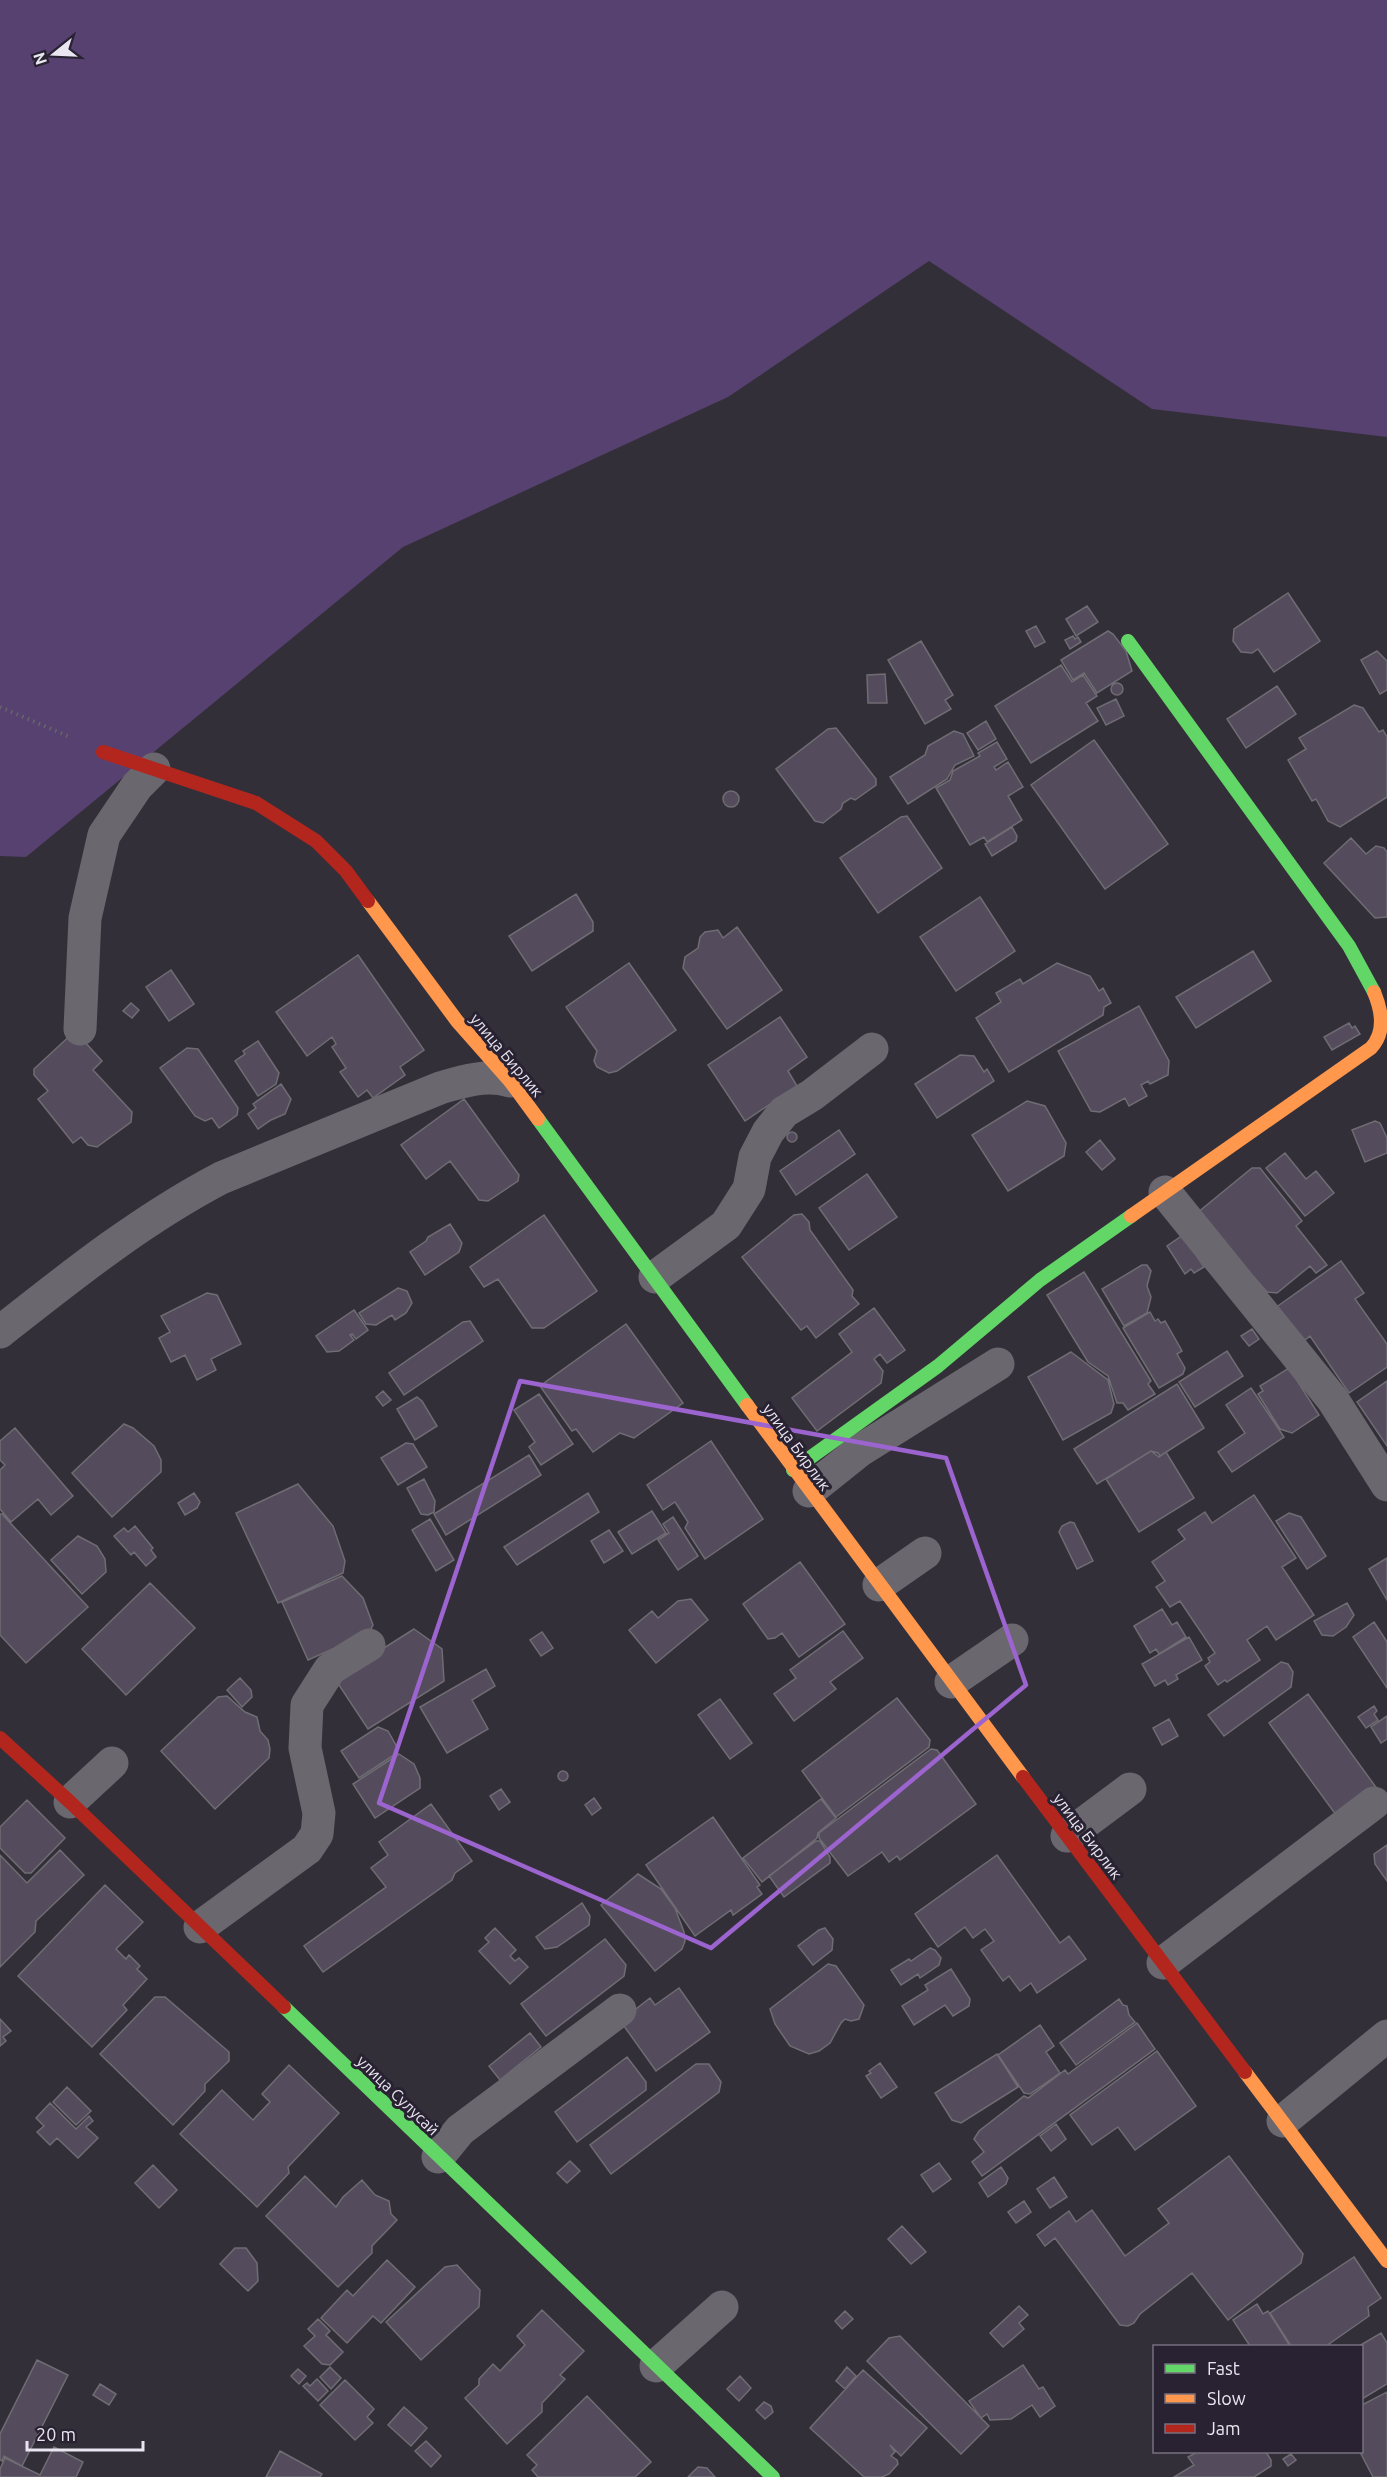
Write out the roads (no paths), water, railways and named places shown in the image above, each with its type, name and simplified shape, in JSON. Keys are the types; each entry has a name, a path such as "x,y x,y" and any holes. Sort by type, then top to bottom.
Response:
{"street":[{"path":"801,1480 1040,1280 1363,1055 1376,1043 1381,1032 1381,1011 1374,991 1349,946 1128,641"},
{"name":"улица Бирлик","path":"103,752 256,803 316,841 346,870 457,1020 510,1082 655,1276 801,1480 951,1682 1387,2262"},
{"path":"80,1029 85,918 104,835 137,786 154,769"},
{"path":"655,1276 726,1225 749,1190 755,1157 768,1132 784,1112 812,1095 872,1049"},
{"path":"0,1332 108,1247 191,1193 221,1178 440,1088 472,1079 499,1078 510,1082"},
{"path":"1165,1192 1333,1400 1387,1485"},
{"path":"801,1480 859,1451 998,1364"},
{"path":"879,1585 925,1553"},
{"path":"951,1682 1012,1640"},
{"path":"200,1927 307,1849 317,1834 319,1813 305,1748 307,1705 330,1670 369,1645"},
{"name":"улица Сулусай","path":"0,1738 70,1802 773,2477"},
{"path":"70,1802 112,1763"},
{"path":"1067,1836 1130,1789"},
{"path":"1163,1963 1374,1803"},
{"path":"438,2157 460,2130 620,2010"},
{"path":"1282,2121 1387,2036"},
{"path":"656,2366 722,2307"}]}
